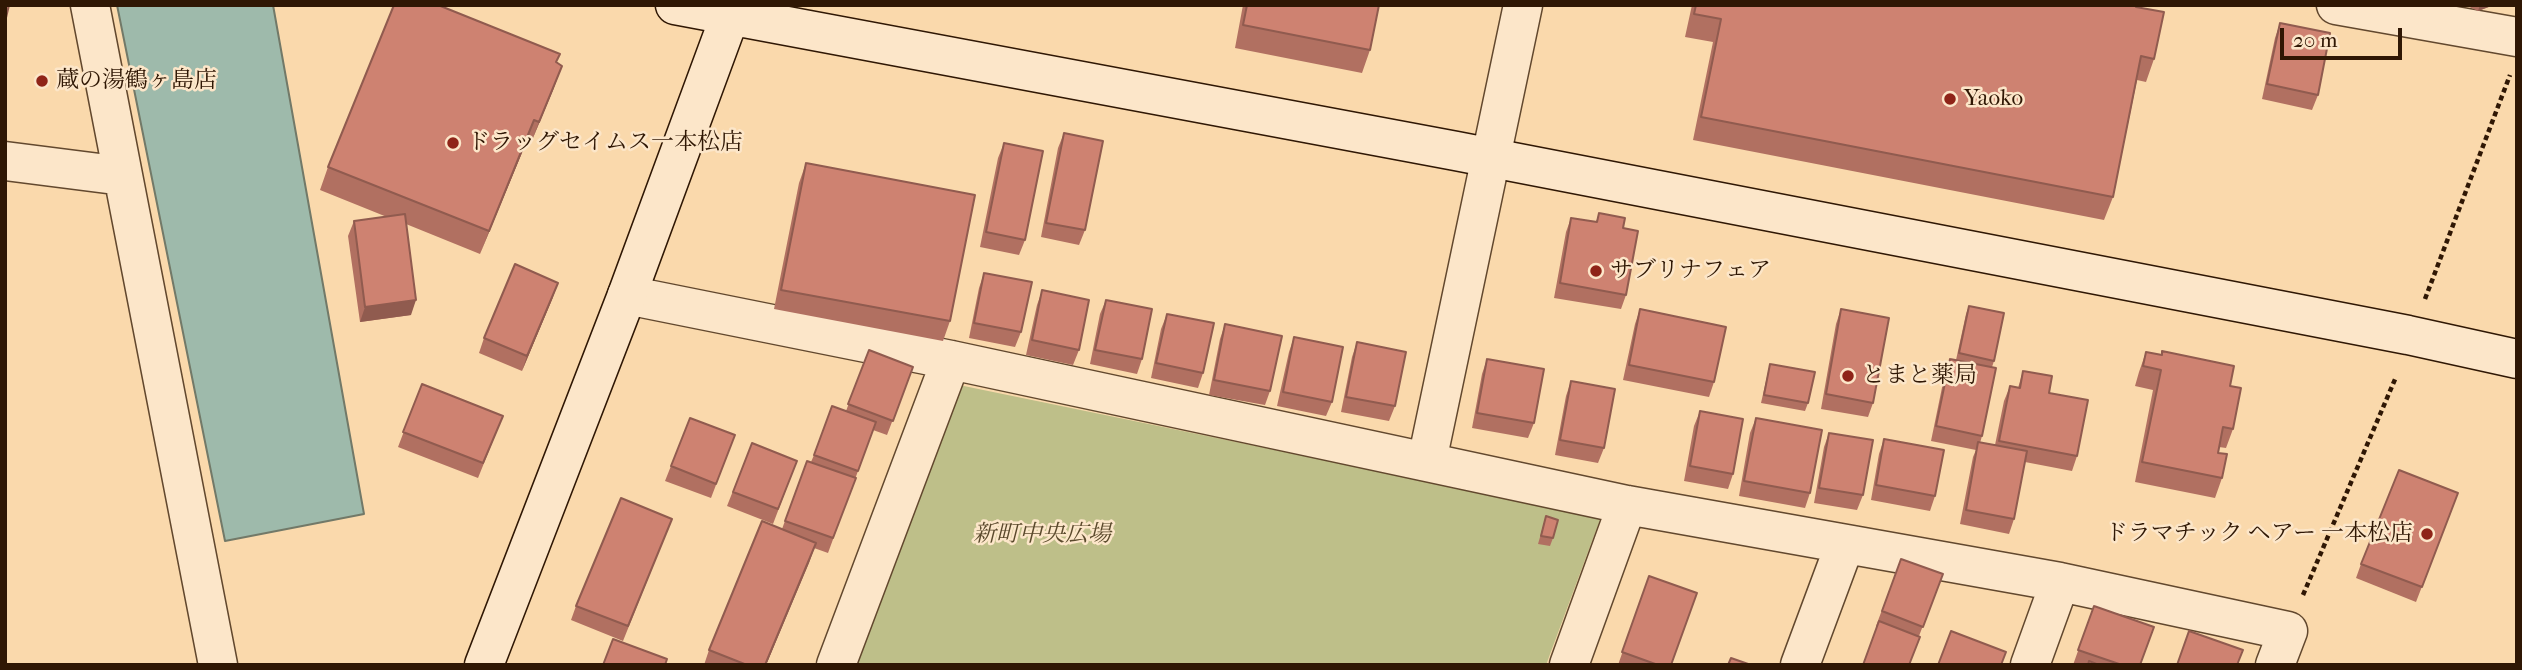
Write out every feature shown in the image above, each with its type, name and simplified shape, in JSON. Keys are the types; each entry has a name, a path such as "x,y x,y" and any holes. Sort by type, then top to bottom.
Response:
{"street":[{"path":"90,5 218,665"},
{"path":"675,5 732,11 2367,327 2517,359"},
{"path":"1427,461 1523,5"},
{"path":"2336,5 2514,54"},
{"path":"484,665 627,295 732,11"},
{"path":"5,161 123,176"},
{"path":"627,295 951,360 1627,505 2060,582 2281,648"},
{"path":"836,665 951,360"},
{"path":"1569,665 1627,505"},
{"path":"1800,665 1845,544"},
{"path":"2030,665 2060,582"}],"path":[{"path":"2425,300 2514,54"},
{"path":"2281,648 2396,377"}],"green space":[{"name":"新町中央広場","path":"959,385 1601,517 1546,665 854,665"}],"shaded area":[{"path":"117,5 273,5 364,514 225,541"}],"building":[{"path":"5,5 9,5 5,22"},
{"path":"394,5 438,5 560,54 556,62 562,66 539,122 534,120 489,231 328,167"},
{"path":"1247,5 1379,5 1370,50 1243,25"},
{"path":"1696,5 2136,5 2164,12 2154,59 2141,56 2113,197 1701,117 1721,19 1694,14"},
{"path":"2280,23 2330,33 2318,95 2267,84"},
{"path":"1064,133 1103,141 1085,230 1046,223"},
{"path":"1004,143 1043,151 1025,240 986,232"},
{"path":"806,163 975,195 950,321 781,290"},
{"path":"1599,213 1625,218 1623,228 1638,231 1626,295 1560,283 1571,218 1597,222"},
{"path":"405,214 416,300 365,307 354,221"},
{"path":"515,264 558,283 527,356 484,338"},
{"path":"984,273 1032,282 1021,332 974,323"},
{"path":"1042,290 1089,300 1079,350 1032,340"},
{"path":"1106,300 1152,309 1142,359 1095,350"},
{"path":"1969,306 2004,313 1994,361 1959,353"},
{"path":"1640,309 1726,327 1714,382 1629,365"},
{"path":"1841,309 1889,318 1873,403 1826,394"},
{"path":"1167,314 1214,323 1203,373 1156,363"},
{"path":"1225,324 1282,336 1270,391 1214,380"},
{"path":"1294,337 1343,347 1332,402 1283,392"},
{"path":"1357,342 1406,352 1395,406 1346,397"},
{"path":"869,350 913,367 893,421 848,404"},
{"path":"2162,351 2234,366 2230,386 2241,388 2233,429 2223,427 2218,453 2227,454 2222,478 2142,462 2161,370 2143,366 2146,352 2162,355"},
{"path":"1487,359 1544,369 1534,423 1477,413"},
{"path":"1950,359 1996,368 1982,436 1936,426"},
{"path":"1770,364 1815,372 1808,403 1764,395"},
{"path":"2023,371 2052,376 2049,393 2088,400 2077,456 1999,441 2010,386 2020,388"},
{"path":"1571,381 1615,389 1604,448 1560,440"},
{"path":"422,384 503,416 483,463 403,432"},
{"path":"832,406 876,422 858,471 814,455"},
{"path":"1700,411 1743,419 1733,474 1690,466"},
{"path":"690,418 735,435 716,484 671,466"},
{"path":"1756,418 1822,430 1810,493 1744,481"},
{"path":"1829,433 1873,440 1863,495 1819,488"},
{"path":"1884,439 1944,450 1935,496 1876,485"},
{"path":"1978,442 2027,451 2014,519 1966,510"},
{"path":"752,443 797,461 778,509 733,492"},
{"path":"807,461 856,478 833,538 785,521"},
{"path":"2399,470 2458,493 2422,587 2361,564"},
{"path":"621,498 672,519 628,626 576,606"},
{"path":"1546,516 1558,520 1553,538 1541,536"},
{"path":"762,521 816,543 765,665 747,665 709,650"},
{"path":"1901,559 1943,574 1923,627 1882,611"},
{"path":"1649,576 1697,593 1671,665 1658,665 1622,652"},
{"path":"2094,606 2154,627 2140,665 2122,665 2078,650"},
{"path":"1879,621 1920,637 1909,665 1863,665"},
{"path":"1951,631 2006,652 2001,665 1938,665"},
{"path":"2189,631 2243,650 2237,665 2177,665"},
{"path":"613,639 667,659 665,665 603,665"},
{"path":"1731,658 1751,665 1728,665"}],"place":[{"name":"蔵の湯鶴ヶ島店","path":"42,81"},
{"name":"Yaoko","path":"1950,99"},
{"name":"ドラッグセイムス一本松店","path":"453,143"},
{"name":"サブリナフェア","path":"1596,271"},
{"name":"とまと薬局","path":"1848,376"},
{"name":"ドラマチック ヘアー 一本松店","path":"2427,534"}]}
